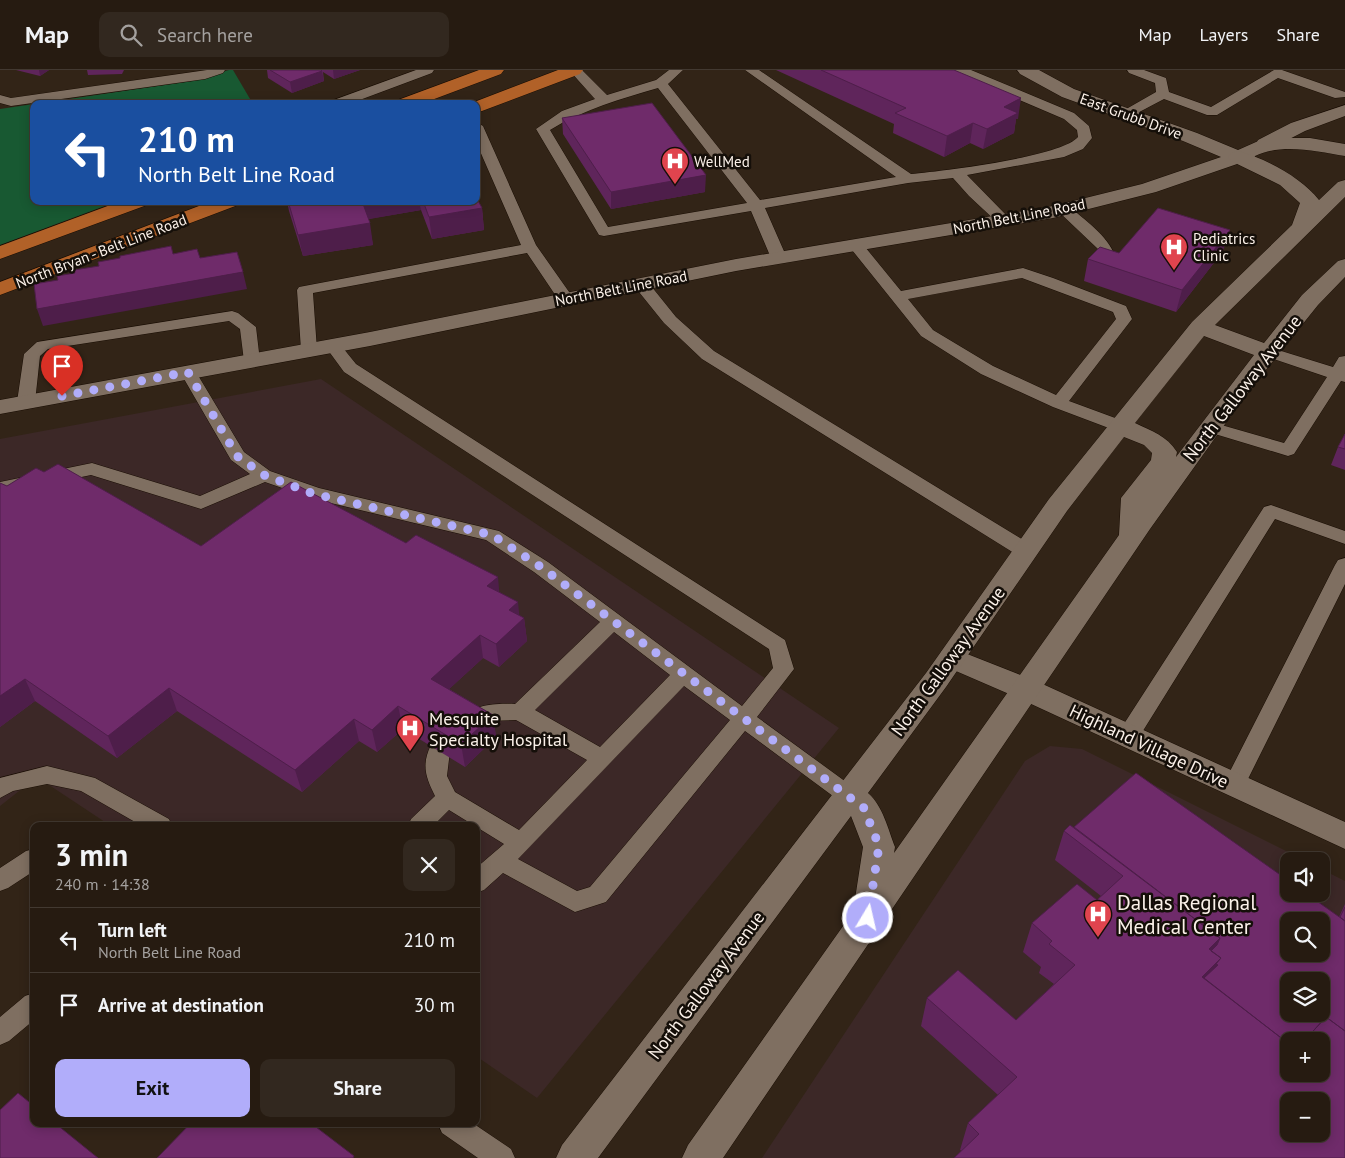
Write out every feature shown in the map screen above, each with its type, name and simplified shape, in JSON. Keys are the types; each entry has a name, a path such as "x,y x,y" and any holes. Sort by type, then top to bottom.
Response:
{"main road":[{"path":"415,100 495,70"},
{"path":"480,106 575,70"},
{"name":"East Grubb Drive","path":"1026,70 1068,93 1190,137 1238,157 1289,182 1304,194 1310,202 1300,228"},
{"path":"1238,157 1298,126 1344,99"},
{"path":"1265,144 1310,144 1345,150"},
{"path":"1238,157 1295,158 1345,164"},
{"name":"North Belt Line Road","path":"0,407 334,346 779,258 1064,209 1149,188 1238,157"},
{"name":"North Galloway Avenue","path":"575,1158 952,658 1058,505 1120,426 1200,327 1249,277 1345,186"},
{"name":"North Bryan - Belt Line Road","path":"0,253 129,205"},
{"name":"North Bryan - Belt Line Road","path":"0,290 221,205"},
{"name":"North Galloway Avenue","path":"702,1158 1132,535 1268,352 1310,300 1345,265"},
{"path":"1200,327 1268,352"},
{"path":"1120,426 1153,440 1165,452 1162,462 1134,498 1132,535"},
{"name":"Highland Village Drive","path":"952,658 1128,736 1345,836"},
{"path":"849,796 864,808 879,846 868,918"}],"lane":[{"path":"0,100 11,102 206,75 219,70"},
{"path":"347,100 428,70"},
{"path":"575,70 604,100"},
{"path":"677,70 661,83 604,100 566,114 542,129 604,232 1059,154 1078,146 1085,138 1084,129 1069,116 960,70"},
{"path":"751,70 908,179"},
{"path":"1134,70 1161,81 1163,94"},
{"path":"1126,115 1163,94 1212,112 1277,73 1344,99"},
{"path":"661,83 756,205 779,258"},
{"path":"1036,103 1068,93"},
{"path":"480,135 531,248 566,300"},
{"path":"956,173 1003,220"},
{"path":"1064,209 1105,247 1108,256 1106,272"},
{"path":"856,245 927,333 987,370 1059,403 1120,426"},
{"path":"309,350 305,290 531,248"},
{"path":"897,296 1023,274 1090,290 1120,309 1124,319 1059,403"},
{"path":"641,284 670,320 708,354 1026,552"},
{"path":"26,402 32,354 43,345 232,316 248,327 252,360"},
{"path":"334,346 350,368 778,645 784,669 598,894 575,902 501,861"},
{"path":"1211,427 1288,450 1342,370 1268,352"},
{"path":"188,372 237,456 264,475 314,494 492,535 541,567 612,622 849,796"},
{"path":"0,488 92,469 201,503 264,475"},
{"path":"1128,736 1271,511 1345,538"},
{"path":"1234,785 1345,564"},
{"path":"520,712 612,622"},
{"path":"480,879 521,843 683,674"},
{"path":"470,722 477,716 496,710 520,712 602,758"},
{"path":"439,751 436,776 447,798 521,843"},
{"path":"0,790 7,784 47,775 87,784 154,822"},
{"path":"423,822 447,798"},
{"path":"0,881 30,861"},
{"path":"0,1032 30,1007"},
{"path":"455,1127 501,1158"}],"shaded area":[{"name":"Mesquite Specialty Hospital","path":"321,379 839,728 537,1098 480,1059 480,822 105,822 37,777 0,806 0,439"},
{"name":"Dallas Regional Medical Center","path":"1050,746 1082,749 1288,852 1280,852 1280,902 1330,902 1330,874 1345,881 1345,1158 762,1158 1025,761"}],"green space":[{"path":"233,70 251,100 62,100 192,81"},
{"path":"30,105 30,205 107,205 0,245 0,109"}],"building":[{"path":"270,70 321,70 322,71 290,82"},
{"path":"821,70 954,70 1021,98 1004,107 1018,113 987,129 973,123 947,136 895,113 906,108"},
{"path":"652,103 706,175 611,192 562,118"},
{"path":"480,204 482,208 429,217 424,205"},
{"path":"289,205 363,205 370,223 298,235"},
{"path":"1158,208 1230,230 1182,290 1088,259 1100,247 1119,253"},
{"path":"171,246 173,254 197,249 200,258 237,252 243,272 37,309 34,284 58,280 57,276 75,273 74,270 99,266 98,262"},
{"path":"1345,434 1345,449 1338,447"},
{"path":"58,464 201,546 291,482 406,543 416,535 498,577 487,586 518,602 509,610 524,618 496,644 480,635 431,679 493,715 461,744 398,706 372,730 354,719 295,770 169,688 108,736 25,679 0,696 0,483 7,486 36,468 44,472"},
{"path":"1136,773 1280,875 1280,902 1318,902 1345,921 1345,1031 1330,1020 1330,972 1280,972 1280,1022 1321,1022 1312,1032 1280,1032 1280,1037 1204,978 1218,965 1216,964 1221,958 1211,951 1217,945 1220,938 1074,827"},
{"path":"1070,825 1220,938 1209,949 1221,958 1202,977 1280,1037 1280,1082 1330,1082 1330,1032 1312,1032 1321,1022 1330,1022 1330,1020 1345,1031 1345,1158 954,1158 979,1134 968,1123 1017,1077 927,998 958,970 1016,1020 1075,965 1049,944 1052,941 1032,923 1077,884 1097,900 1123,876 1064,831"},
{"path":"1345,907 1345,921 1340,917"},
{"path":"18,1093 30,1103 30,1127 60,1127 98,1158 0,1158 0,1110"},
{"path":"187,1127 316,1127 354,1156 353,1158 157,1158"}],"place":[{"name":"WellMed","path":"675,185"},
{"name":"Pediatrics Clinic","path":"1174,271"},
{"name":"Mesquite Specialty Hospital","path":"410,752"},
{"name":"Dallas Regional Medical Center","path":"1098,938"}],"route":[{"path":"62,396 188,372 237,456 264,475 314,494 492,535 541,567 612,622 864,808 879,846 868,918"}]}
